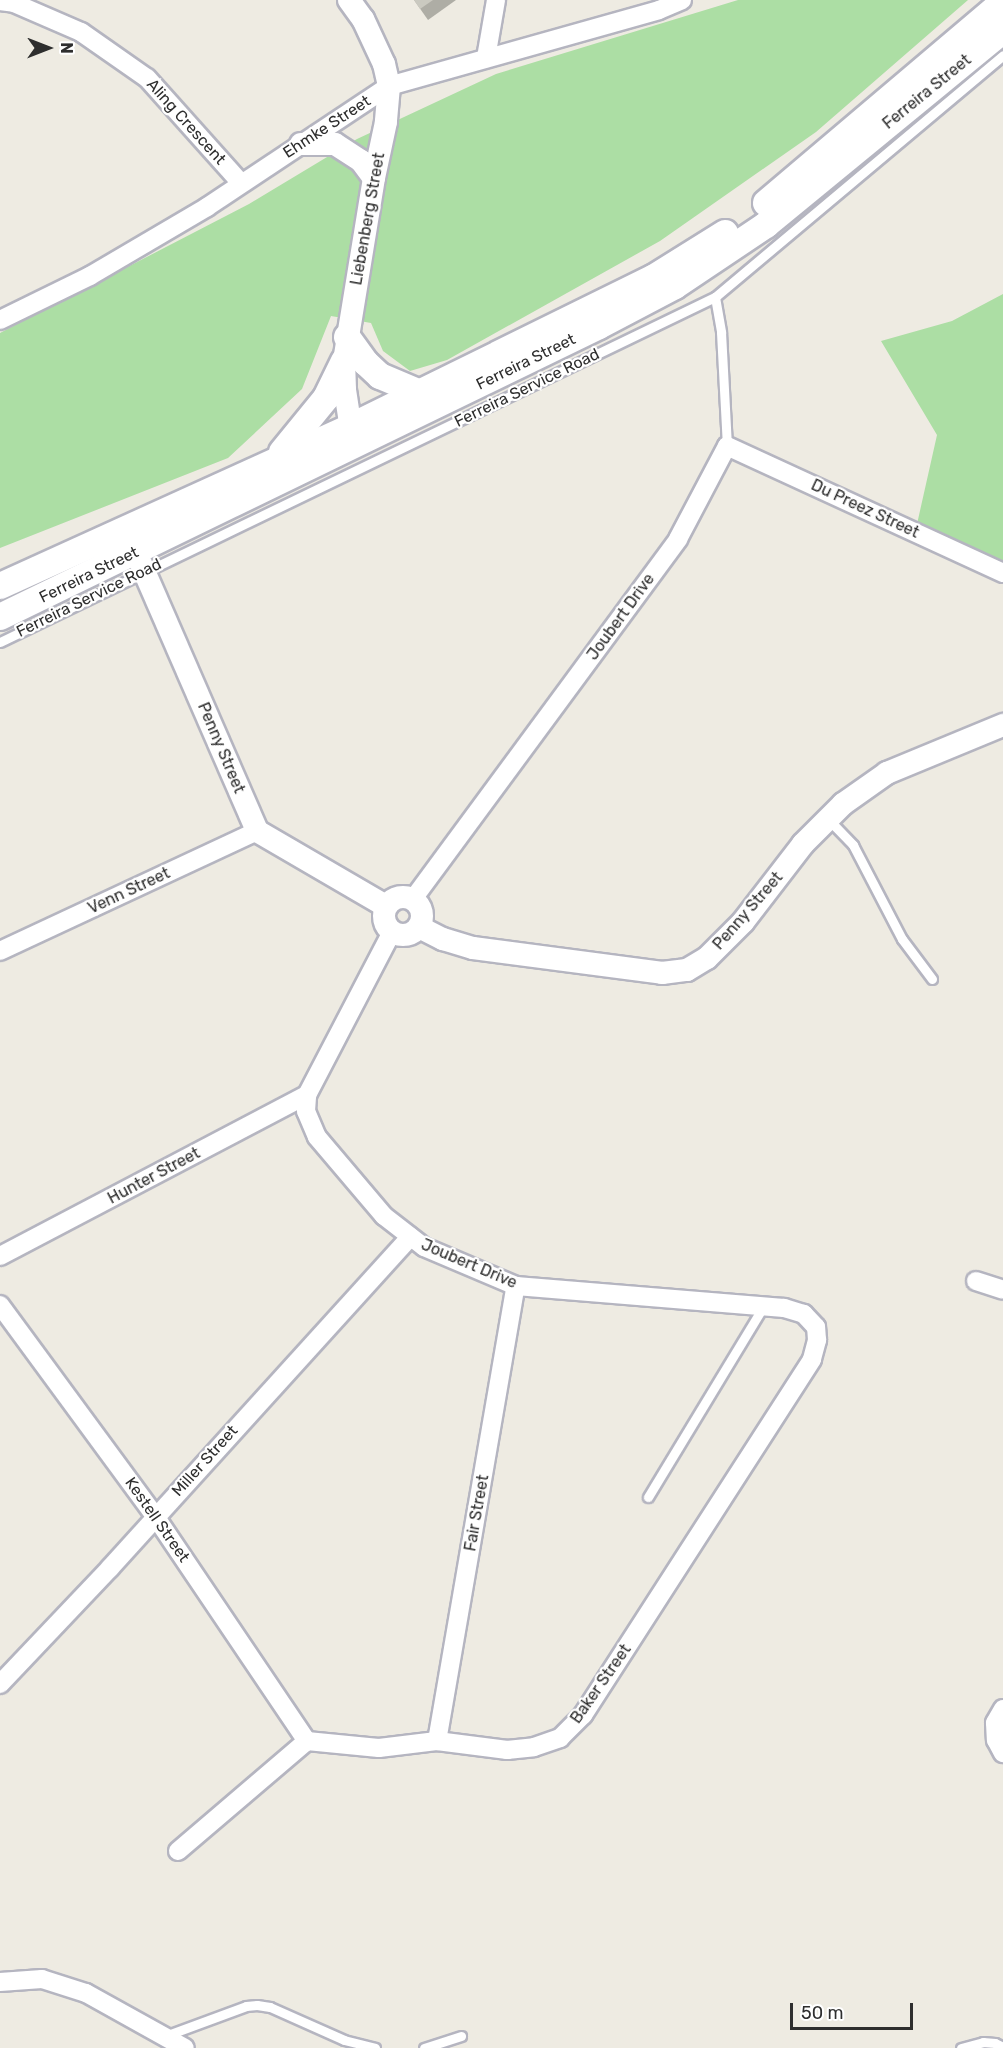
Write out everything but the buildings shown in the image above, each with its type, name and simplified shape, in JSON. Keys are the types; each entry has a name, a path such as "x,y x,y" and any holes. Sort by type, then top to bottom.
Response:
{"main road":[{"name":"Ferreira Street","path":"0,617 140,561 352,437 418,392 653,278 710,244 759,208 1003,2"},
{"name":"Ferreira Street","path":"0,586 276,459 352,437 599,326 716,261 766,225 1003,30"},
{"path":"276,459 307,425 326,398 346,349 380,376 418,392"}],"street":[{"name":"Liebenberg Street","path":"349,0 363,19 384,64 389,86 386,122 374,178 346,349 352,437"},
{"path":"486,58 496,0"},
{"name":"Ehmke Street","path":"0,320 90,276 207,207 389,86 659,10 682,0"},
{"name":"Aling Crescent","path":"0,2 14,3 81,32 147,78 241,183"},
{"path":"301,144 335,144 361,161 374,178"},
{"name":"Du Preez Street","path":"727,446 1003,573"},
{"name":"Joubert Drive","path":"413,899 678,539 727,446"},
{"name":"Penny Street","path":"126,529 257,831"},
{"name":"Penny Street","path":"419,927 443,939 474,948 662,973 687,970 707,958 743,922 803,844 827,818 887,773 1003,725"},
{"path":"257,831 386,906"},
{"name":"Venn Street","path":"0,951 257,831"},
{"path":"395,898 413,899 421,909 419,927 410,934 393,932 385,923 386,906 395,898"},
{"path":"307,1095 393,932"},
{"name":"Joubert Drive","path":"307,1095 306,1111 317,1137 384,1216 424,1247 516,1286 784,1308 804,1314 816,1327"},
{"name":"Hunter Street","path":"0,1256 307,1095"},
{"name":"Miller Street","path":"0,1684 410,1237"},
{"path":"976,1281 1003,1290"},
{"name":"Fair Street","path":"437,1741 516,1286"},
{"name":"Kestell Street","path":"0,1305 155,1516 307,1741"},
{"name":"Baker Street","path":"307,1741 379,1748 437,1741 507,1750 534,1747 561,1738 583,1715 813,1359 817,1340 816,1327"},
{"path":"1003,1709 995,1723 996,1740 1003,1752"},
{"path":"178,1851 307,1741"},
{"path":"0,1982 42,1979 86,1993 185,2048"}],"lane":[{"name":"Ferreira Service Road","path":"0,642 140,561 715,297 1003,55"},
{"path":"715,297 721,332 727,446"},
{"path":"827,818 853,845 902,939 932,979"},
{"path":"648,1497 763,1307"},
{"path":"163,2037 246,2006 257,2005 270,2007 344,2040 375,2048"},
{"path":"424,2048 461,2036"},
{"path":"961,2048 983,2042 995,2043 1003,2047"}],"green space":[{"path":"738,0 968,0 816,132 660,241 447,360 410,371 383,351 371,323 331,316 302,389 228,458 0,548 0,333 249,204 357,139 496,74"},
{"path":"1003,294 1003,573 915,533 937,435 881,341 952,321"}]}
